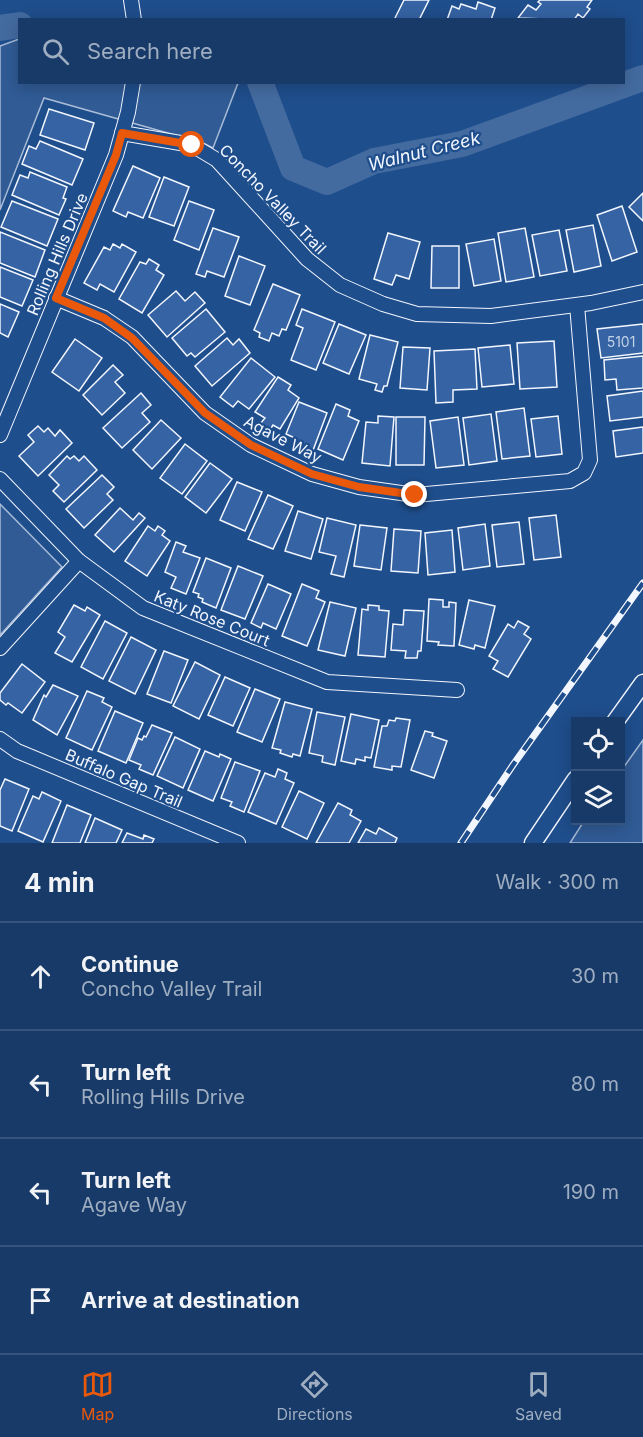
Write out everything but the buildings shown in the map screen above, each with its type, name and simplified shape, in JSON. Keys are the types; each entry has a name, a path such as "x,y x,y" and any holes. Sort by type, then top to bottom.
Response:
{"street":[{"path":"131,0 134,18"},
{"name":"Rolling Hills Drive","path":"0,435 116,155 128,112 132,84"},
{"name":"Concho Valley Trail","path":"122,133 192,145 217,160 307,259 340,285 383,304 417,314 491,316 643,292"},
{"name":"Agave Way","path":"56,298 104,318 132,338 205,413 251,445 312,474 359,487 415,495 570,481 584,473 590,460 577,304"},
{"name":"Katy Rose Court","path":"0,479 79,561 143,608 327,682 457,690"},
{"path":"0,648 79,561"},
{"path":"619,717 643,683"},
{"name":"Buffalo Gap Trail","path":"0,739 17,751 238,843"},
{"path":"533,843 571,786"}],"shaded area":[{"path":"18,39 18,84 238,84 213,148 203,143 44,98 0,210 0,46"},
{"path":"0,504 62,567 0,635"},
{"path":"643,740 643,843 570,843 581,825 625,825 625,765"}],"waterway":[{"name":"Walnut Creek","path":"0,28 18,25"},
{"name":"Walnut Creek","path":"261,84 293,168 327,182 374,161 462,144 643,78"}],"railway":[{"path":"461,843 513,765 643,583"}],"route":[{"path":"192,145 122,133 116,155 56,298 104,318 132,338 205,413 251,445 312,474 359,487 415,495"}]}
